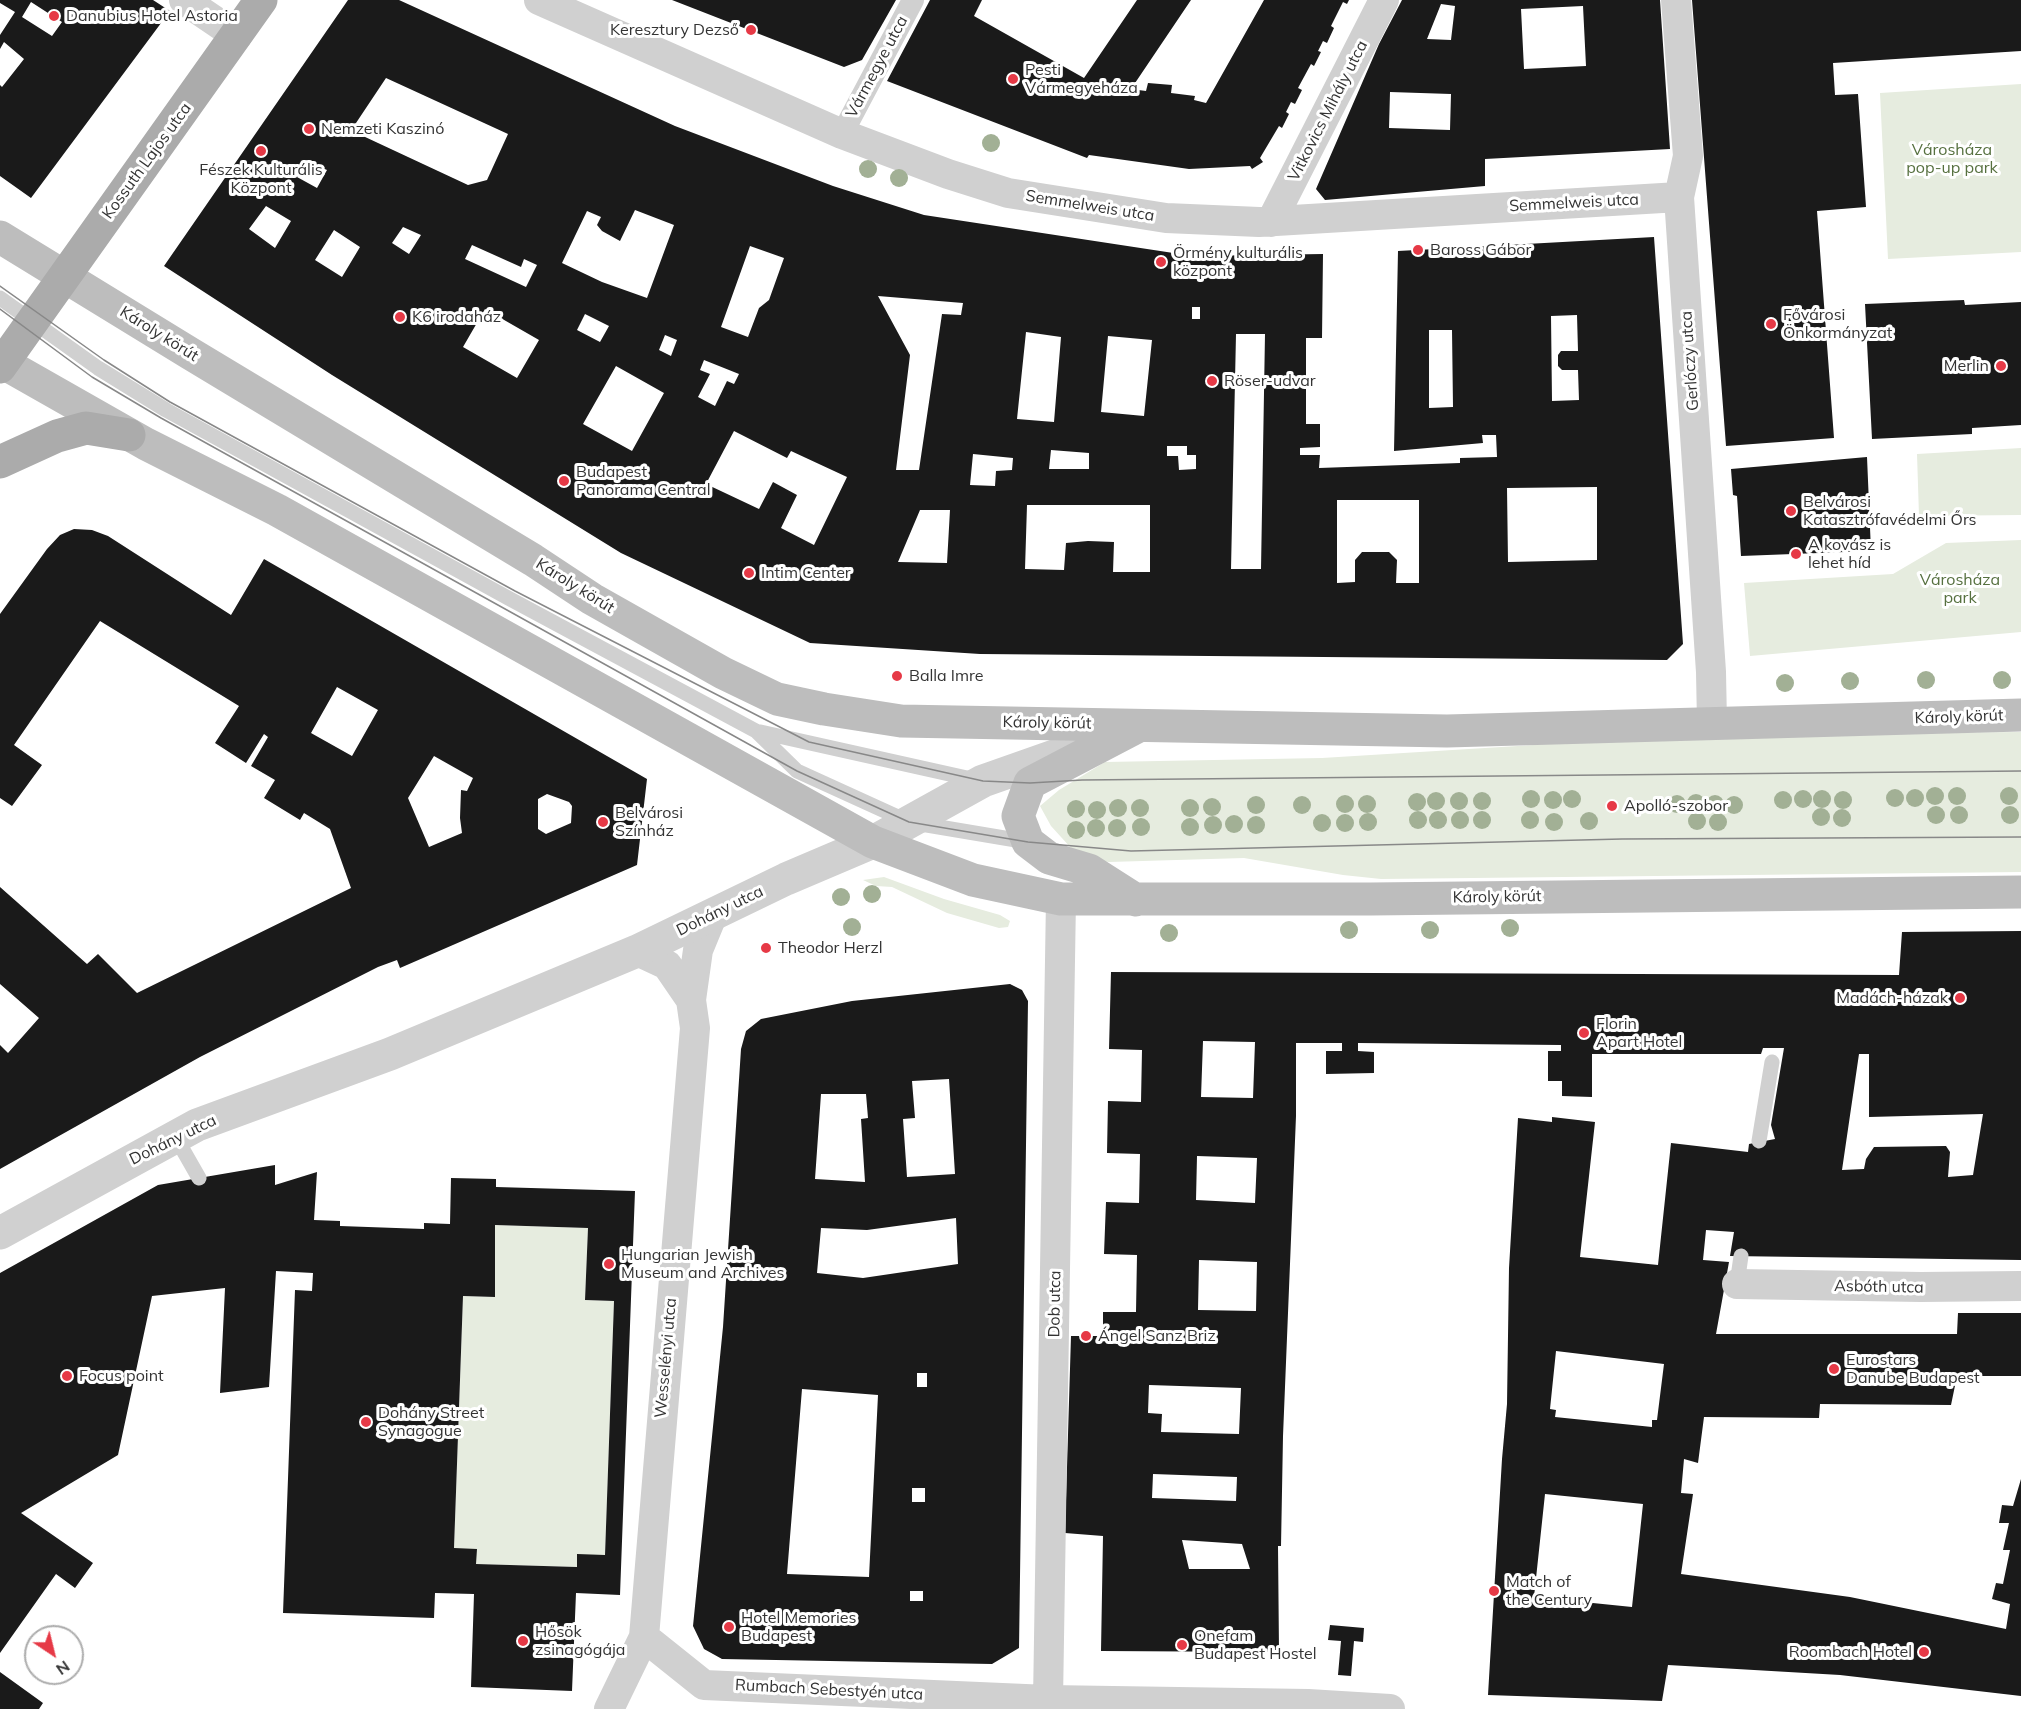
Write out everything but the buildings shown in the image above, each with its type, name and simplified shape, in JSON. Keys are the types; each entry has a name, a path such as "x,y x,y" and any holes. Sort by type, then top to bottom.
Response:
{"main road":[{"name":"Kossuth Lajos utca","path":"1,364 261,0"},
{"name":"Károly körút","path":"0,237 592,598 723,673 777,699 902,721 1447,731 2021,715"},
{"name":"Károly körút","path":"1,364 129,435 277,510 873,842 973,880 1060,899 1136,900 2021,892"},
{"path":"0,462 57,436 86,428 129,435"},
{"path":"1136,900 1089,870 1049,858 1028,842 1018,816 1030,783 1140,725"}],"street":[{"path":"184,0 237,36"},
{"name":"Semmelweis utca","path":"539,0 842,134 948,174 1008,193 1166,218 1271,222 1679,197"},
{"name":"Vármegye utca","path":"842,134 913,0"},
{"name":"Vitkovics Mihály utca","path":"1271,222 1384,0"},
{"name":"Gerlóczy utca","path":"1676,0 1688,156 1679,197 1711,672 1712,723"},
{"name":"Károly körút","path":"873,842 983,781 1140,725"},
{"name":"Dohány utca","path":"0,1233 197,1125 390,1054 443,1049 541,1008 568,980 637,951 786,879 873,842"},
{"name":"Dob utca","path":"1048,1704 1060,899"},
{"name":"Wesselényi utca","path":"609,1709 644,1637 695,1028 691,1000 698,950 712,916"},
{"name":"Wesselényi utca","path":"637,951 667,966 691,1000"},
{"name":"Asbóth utca","path":"1739,1270 1921,1287 2021,1286"},
{"name":"Rumbach Sebestyén utca","path":"644,1637 704,1684 1048,1704 1308,1704 1390,1709"}],"lane":[{"path":"0,298 106,374 184,420 756,731 983,781"},
{"path":"756,731 797,771 909,822 1028,842"},
{"path":"1759,1141 1772,1062"},
{"path":"175,1136 199,1178"}],"green space":[{"name":"Városháza pop-up park","path":"2021,84 2021,252 1888,259 1880,93"},
{"path":"2021,448 2021,515 1919,516 1917,454"},
{"name":"Városháza park","path":"2021,540 2021,632 1750,656 1744,583 1893,574 1946,543"},
{"path":"2021,732 2021,872 1381,879 1343,875 1244,858 1109,862 1081,859 1051,826 1040,806 1059,790 1105,762 1322,758 1534,745 1602,735"},
{"path":"884,877 944,899 1000,915 1010,921 1008,927 999,928 947,913 892,887 876,886 863,880"},
{"path":"495,1225 588,1228 585,1300 614,1301 605,1555 578,1555 577,1567 476,1564 454,1548 463,1296 495,1297"}],"tram line":[{"path":"0,286 104,360 170,402 515,591 809,742 983,781 1030,783 1082,780 2021,771"},
{"path":"0,309 92,377 161,418 797,771 909,822 1028,842 1131,851 1622,839 2021,837"}],"place":[{"name":"Danubius Hotel Astoria","path":"54,16"},
{"name":"Keresztury Dezső","path":"751,30"},
{"name":"Pesti Vármegyeháza","path":"1013,79"},
{"name":"Nemzeti Kaszinó","path":"309,129"},
{"name":"Fészek Kulturális Központ","path":"261,151"},
{"name":"Baross Gábor","path":"1418,250"},
{"name":"Örmény kulturális központ","path":"1161,262"},
{"name":"K6 irodaház","path":"400,317"},
{"name":"Fővárosi Önkormányzat","path":"1771,324"},
{"name":"Merlin","path":"2001,366"},
{"name":"Röser-udvar","path":"1212,381"},
{"name":"Budapest Panorama Central","path":"564,481"},
{"name":"Belvárosi Katasztrófavédelmi Őrs","path":"1791,511"},
{"name":"A kovász is lehet híd","path":"1796,554"},
{"name":"Intim Center","path":"749,573"},
{"name":"Balla Imre","path":"897,676"},
{"name":"Apolló-szobor","path":"1612,806"},
{"name":"Belvárosi Színház","path":"603,822"},
{"name":"Theodor Herzl","path":"766,948"},
{"name":"Madách-házak","path":"1960,998"},
{"name":"Florin Apart Hotel","path":"1584,1033"},
{"name":"Hungarian Jewish Museum and Archives","path":"609,1264"},
{"name":"Ángel Sanz Briz","path":"1086,1336"},
{"name":"Eurostars Danube Budapest","path":"1834,1369"},
{"name":"Focus point","path":"67,1376"},
{"name":"Dohány Street Synagogue","path":"366,1422"},
{"name":"Match of the Century","path":"1494,1591"},
{"name":"Hotel Memories Budapest","path":"729,1627"},
{"name":"Hősök zsinagógája","path":"523,1641"},
{"name":"Onefam Budapest Hostel","path":"1182,1645"},
{"name":"Roombach Hotel","path":"1924,1652"}]}
